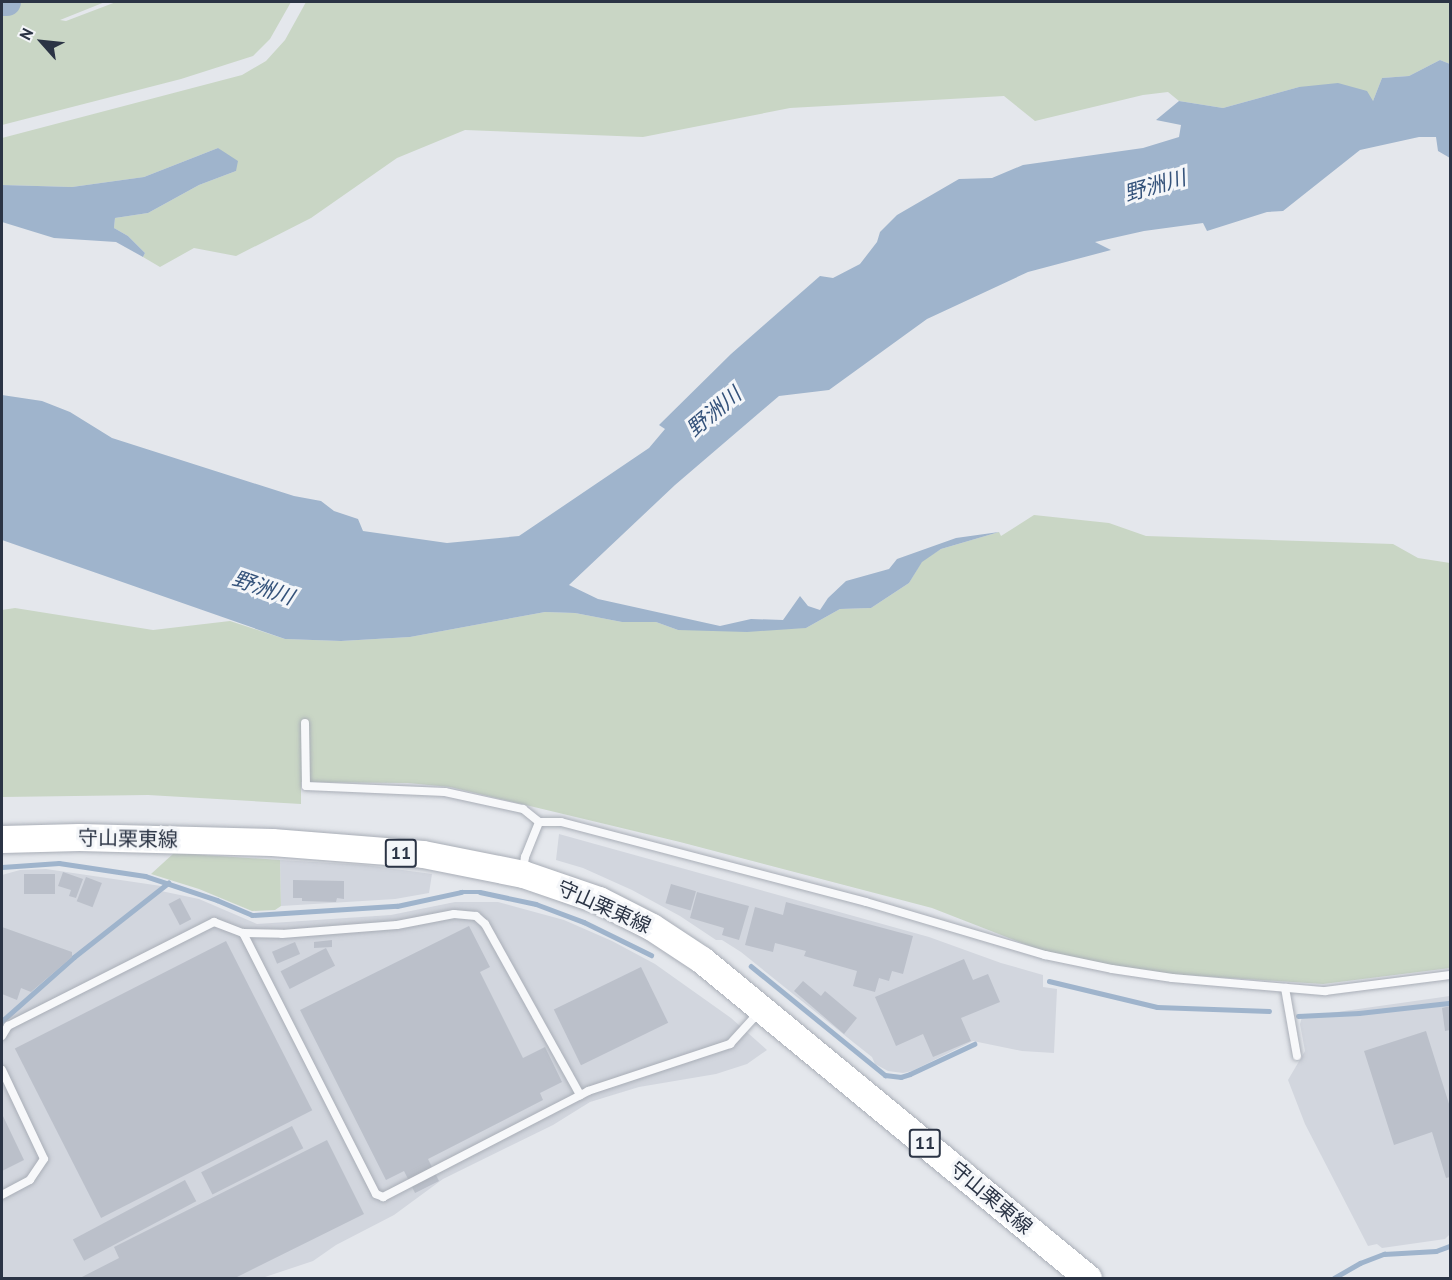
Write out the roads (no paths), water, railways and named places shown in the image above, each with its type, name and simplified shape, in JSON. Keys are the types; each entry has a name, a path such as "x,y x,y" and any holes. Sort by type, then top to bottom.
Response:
{"main road":[{"name":"守山栗東線","path":"2,839 79,837 272,842 423,854 523,874 598,900 652,927 702,960 1088,1278"}],"lane":[{"path":"305,723 306,786 337,790 400,788 445,792 523,809 539,822 561,822 662,847 866,902 1045,955 1162,976 1326,991 1450,975"},
{"path":"523,874 525,857 539,822"},
{"path":"2,1036 8,1026 214,922 243,933 282,934 397,924 454,914 476,916 486,924 580,1095"},
{"path":"243,933 376,1194 383,1197 580,1095 730,1044 762,1008"},
{"path":"1285,988 1297,1056"},
{"path":"2,1070 44,1159 30,1180 2,1195"}],"water":[{"name":"野洲川","path":"1440,60 1450,64 1450,158 1438,151 1436,137 1419,137 1360,150 1283,211 1267,212 1207,231 1203,223 1144,231 1095,242 1111,250 1028,272 927,319 829,390 779,396 675,485 569,585 598,599 720,626 751,619 783,620 800,596 808,606 820,610 828,598 846,581 889,569 897,559 956,538 999,532 941,549 922,562 909,583 871,608 840,609 806,628 747,632 678,630 656,622 622,622 575,613 545,612 410,637 341,641 285,639 2,540 2,395 42,401 70,412 112,438 294,496 321,501 334,511 358,519 363,531 447,543 519,536 649,448 665,429 659,425 731,354 820,276 833,278 860,264 877,242 880,232 897,215 959,179 992,178 1023,165 1143,148 1179,137 1181,125 1156,120 1179,101 1223,108 1299,87 1338,83 1367,91 1373,101 1382,78 1409,76"},
{"path":"218,148 238,161 236,171 199,185 148,213 115,218 114,228 128,236 145,253 143,257 116,242 54,238 2,222 2,185 72,187 144,177"}],"waterway":[{"path":"2,2 7,2"},
{"path":"2,867 59,863 145,876 217,900 252,915 397,906 461,892 480,892 536,904 584,922 651,955"},
{"path":"2,1021 74,957 168,883"},
{"path":"751,966 885,1075 901,1077 910,1074 974,1044"},
{"path":"1049,981 1157,1007 1269,1011"},
{"path":"1298,1016 1359,1013 1450,1003"},
{"path":"1334,1278 1360,1263 1384,1254 1436,1251 1450,1246"}]}
